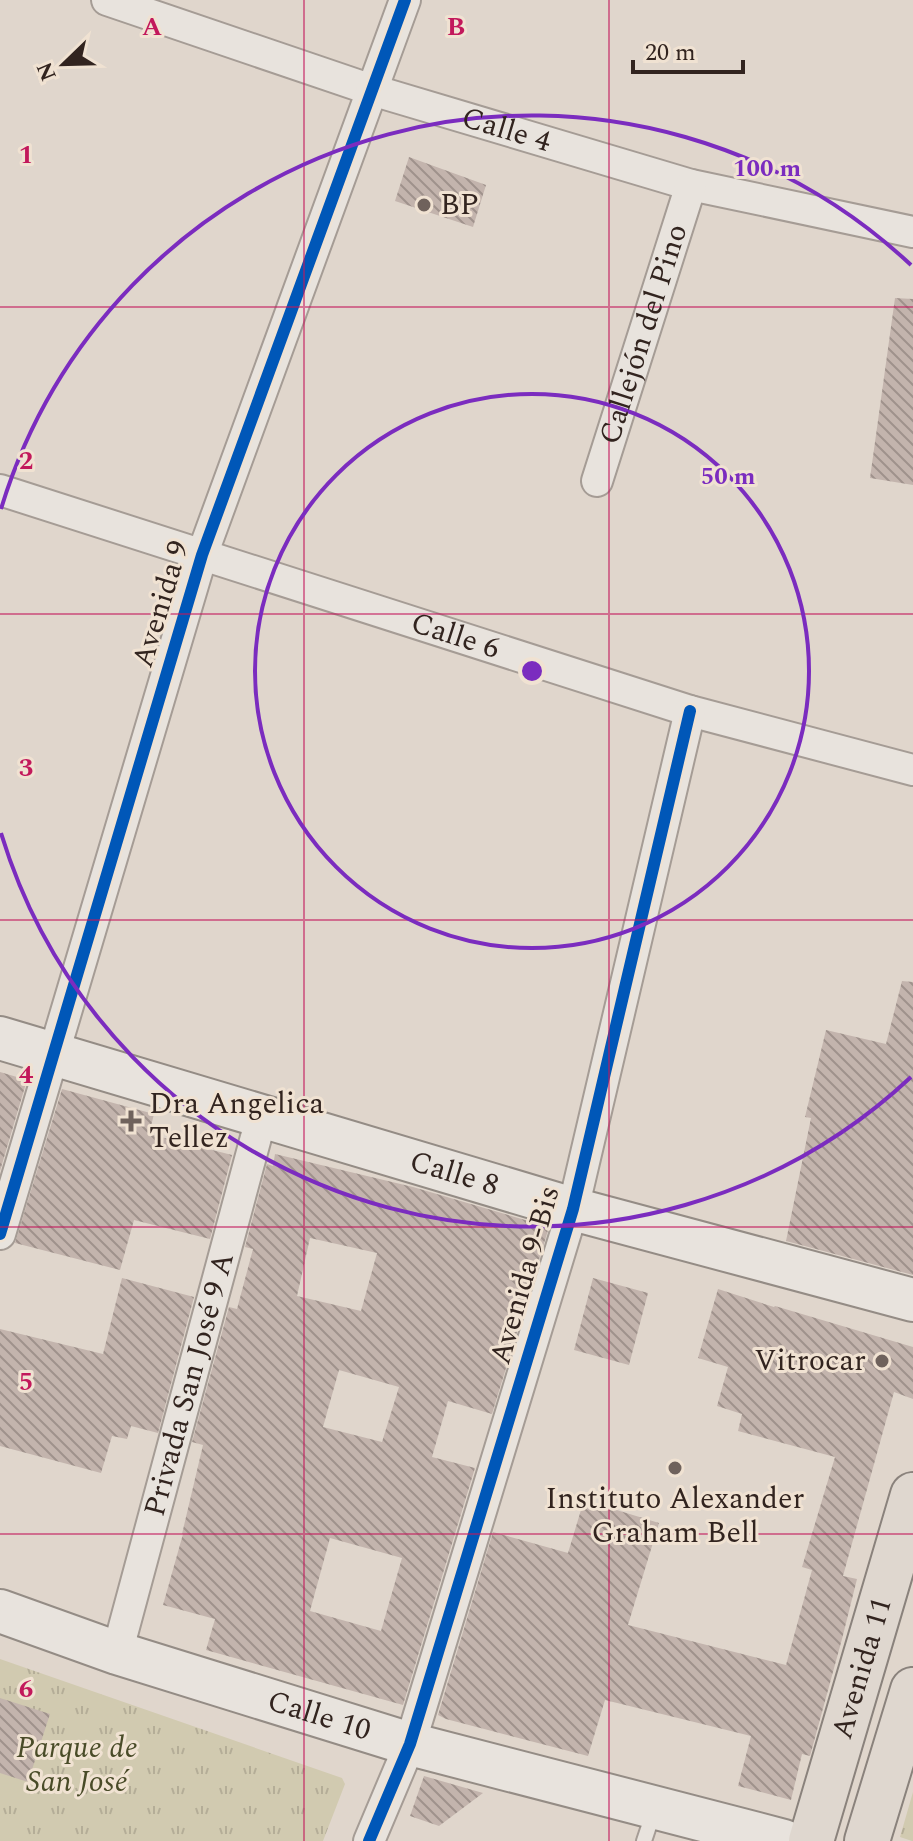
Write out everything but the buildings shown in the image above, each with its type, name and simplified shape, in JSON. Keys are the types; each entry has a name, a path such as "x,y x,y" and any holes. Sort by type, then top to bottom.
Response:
{"main road":[{"name":"Calle 8","path":"0,1038 573,1209 913,1300"},
{"name":"Avenida 11","path":"811,1841 913,1495"},
{"name":"Calle 10","path":"0,1611 117,1653 410,1744 650,1824 784,1841"},
{"name":"Avenida 11","path":"867,1841 913,1690"}],"street":[{"name":"Calle 4","path":"107,0 372,90 691,185 913,232"},
{"name":"Avenida 9","path":"0,1234 202,555 405,0"},
{"name":"Callejón del Pino","path":"597,481 691,185"},
{"name":"Calle 6","path":"0,490 690,711 913,770"},
{"name":"Avenida 9-Bis","path":"369,1841 410,1744 573,1209 690,711"},
{"name":"Privada San José 9 A","path":"117,1653 262,1115"}],"green space":[{"name":"Parque de San José","path":"0,1659 342,1778 345,1784 323,1841 0,1841"},
{"path":"913,1792 913,1841 912,1841 900,1837"}],"cycle path":[{"path":"0,1234 202,555 405,0"},
{"path":"369,1841 410,1744 573,1209 690,711"}],"place":[{"name":"BP","path":"424,205"},
{"name":"Dra Angelica Tellez","path":"131,1121"},
{"name":"Vitrocar","path":"882,1361"},
{"name":"Instituto Alexander Graham Bell","path":"675,1468"}]}
